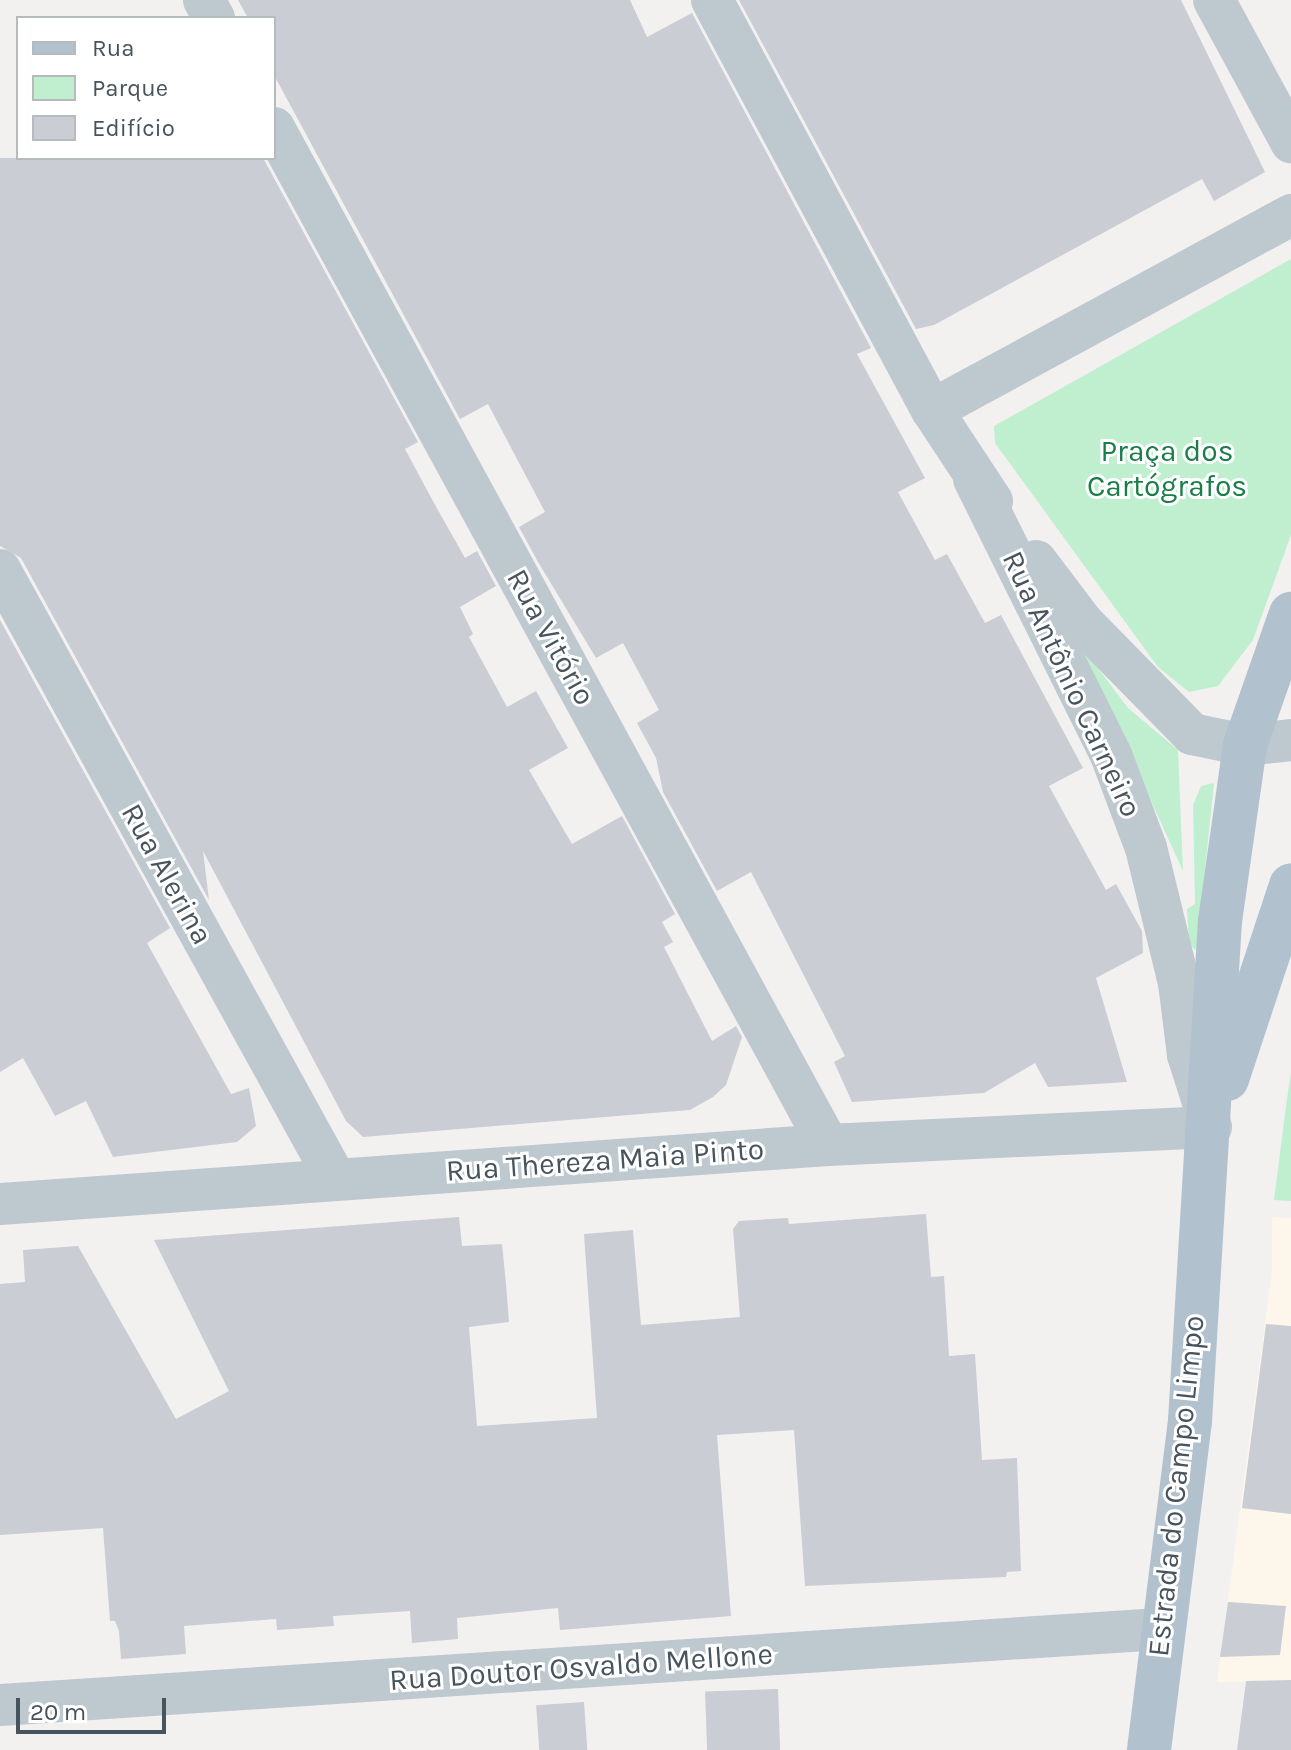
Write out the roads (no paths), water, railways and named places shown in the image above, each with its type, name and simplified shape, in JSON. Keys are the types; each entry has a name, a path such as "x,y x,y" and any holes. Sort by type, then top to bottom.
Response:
{"main road":[{"name":"Estrada do Campo Limpo","path":"1149,1750 1161,1629 1190,1421 1211,1127 1220,921 1245,745 1291,614"},
{"name":"Estrada do Campo Limpo","path":"1211,1127 1291,885"}],"street":[{"name":"Rua Antônio Carneiro","path":"712,0 932,410 974,479 1111,755 1141,834 1164,916 1188,1055 1211,1127"},
{"path":"1214,0 1291,142"},
{"name":"Rua Vitório","path":"276,132 828,1145"},
{"path":"932,410 1291,215"},
{"name":"Rua Antônio Carneiro","path":"974,479 1083,623 1162,709 1192,734 1245,745 1291,740"},
{"name":"Rua Alerina","path":"0,570 335,1178"},
{"name":"Rua Thereza Maia Pinto","path":"0,1204 828,1145 1211,1127"},
{"name":"Rua Doutor Osvaldo Mellone","path":"0,1705 1161,1629"}],"park label":[{"name":"Praça dos Cartógrafos","path":"1167,468"}]}
